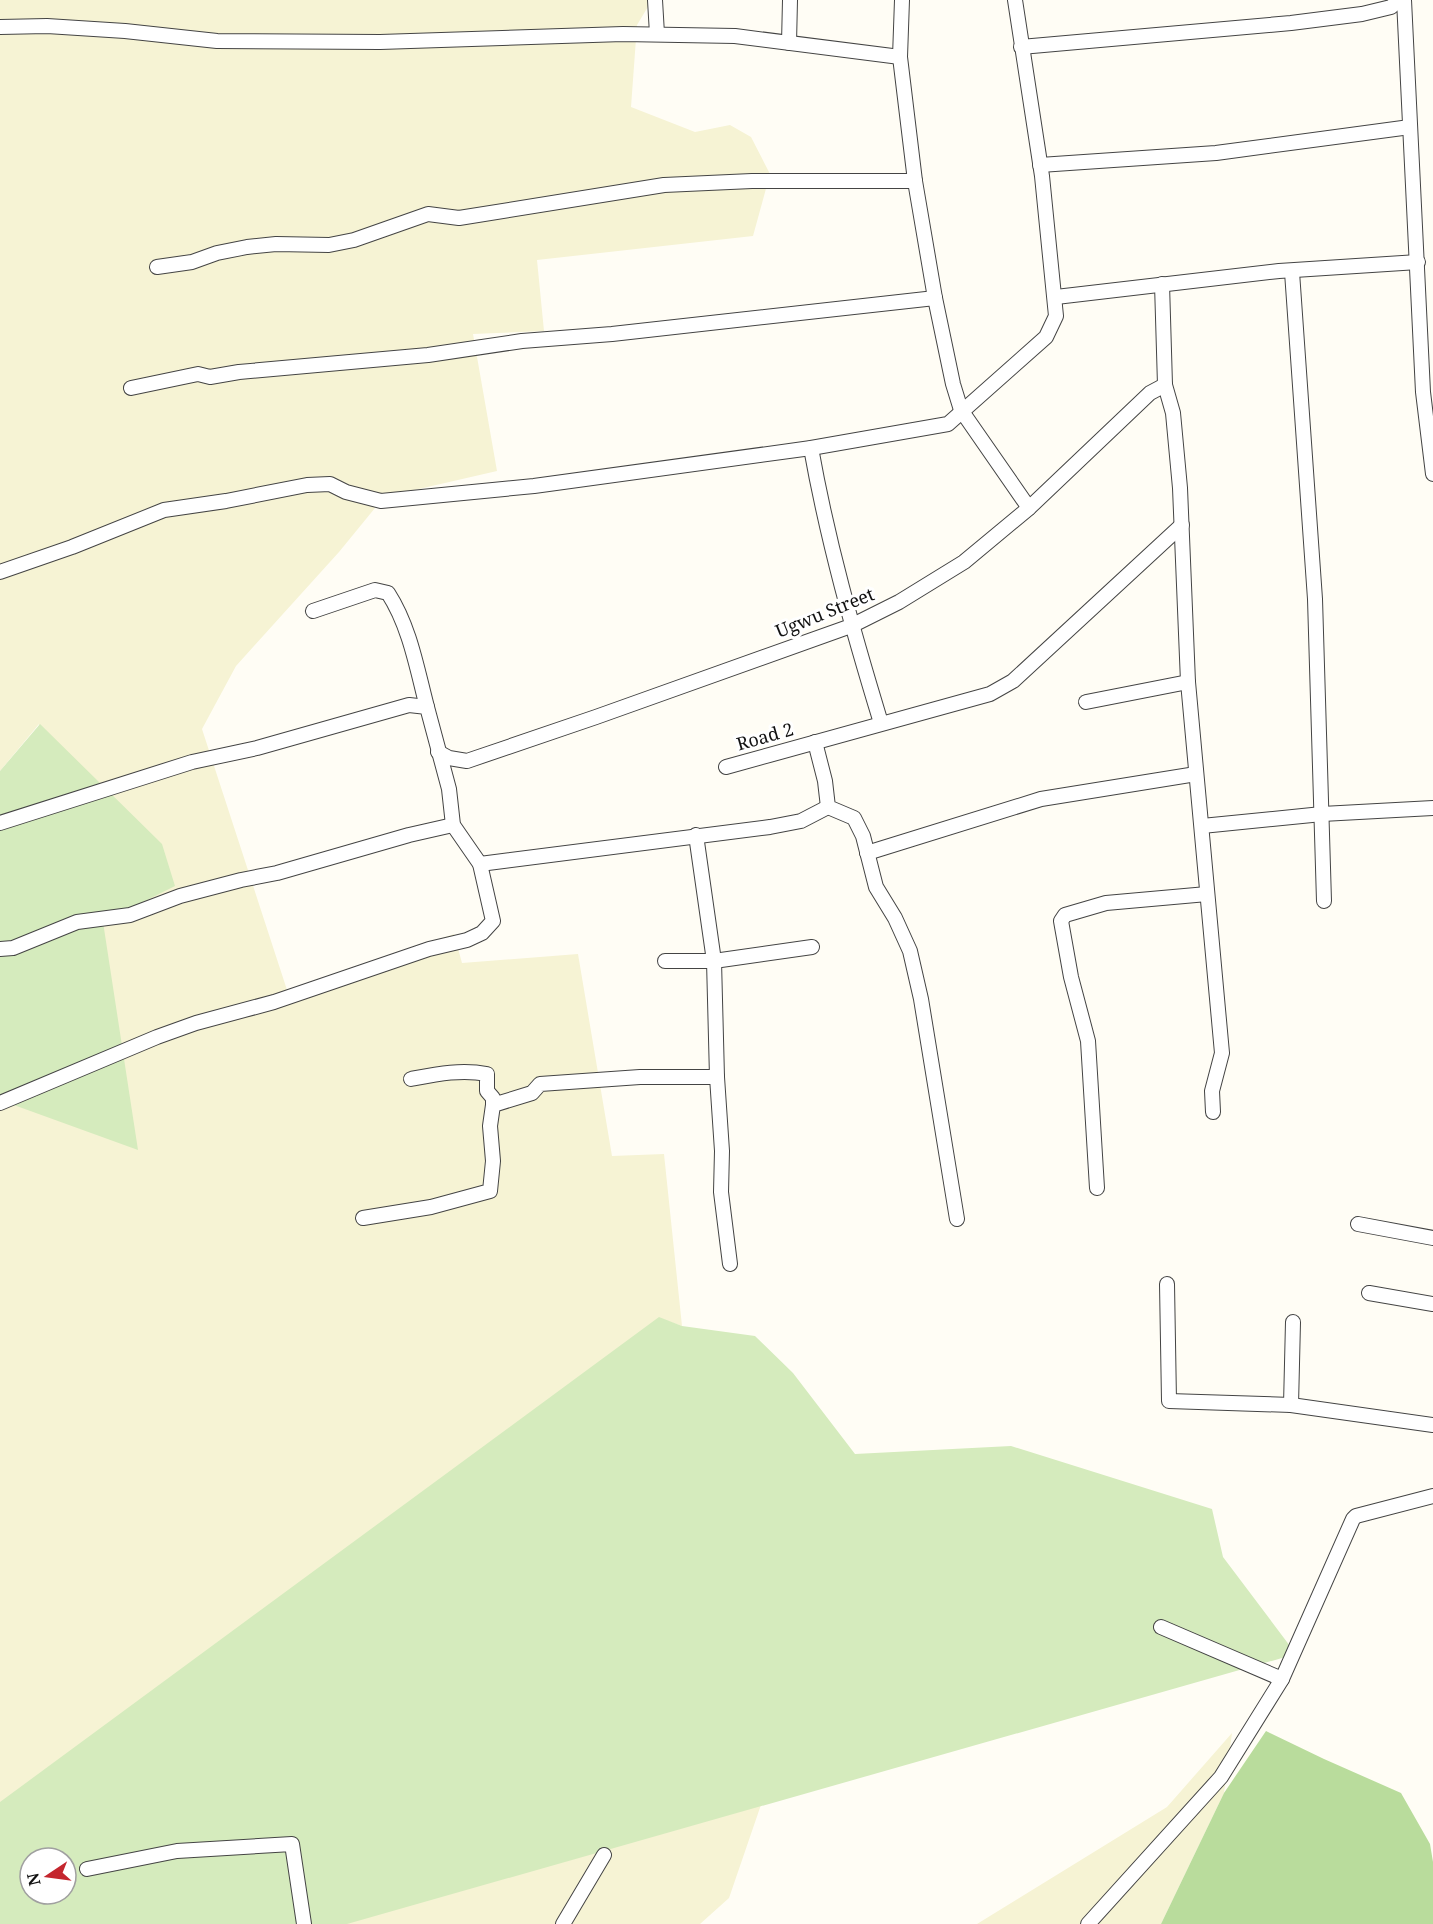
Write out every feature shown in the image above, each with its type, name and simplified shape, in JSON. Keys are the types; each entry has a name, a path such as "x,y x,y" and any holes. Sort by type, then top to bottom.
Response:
{"street":[{"path":"655,0 657,34"},
{"path":"789,43 790,0"},
{"path":"902,0 900,57 915,181 935,298 953,384 962,410 1029,508"},
{"path":"0,572 72,547 164,510 226,501 307,484 330,484 346,492 381,501 534,486 811,448 948,424 1046,337 1056,316 1056,297 1040,165 1015,0"},
{"path":"1021,46 1291,23 1362,14 1391,7 1399,0"},
{"path":"1404,0 1423,392 1433,474"},
{"path":"0,27 47,26 125,31 217,41 380,42 623,34 735,36 900,57"},
{"path":"1040,165 1216,153 1410,126"},
{"path":"156,267 192,262 217,253 276,243 329,245 354,240 428,214 459,218 664,184 752,181 915,181"},
{"path":"1056,297 1162,284 1418,262"},
{"path":"1292,272 1315,599 1324,902"},
{"path":"1162,284 1166,385 1173,413 1180,488 1188,682 1222,1053 1212,1091 1212,1113"},
{"path":"131,388 198,374 210,377 239,372 428,355 522,341 612,334 935,298"},
{"name":"Ugwu Street","path":"438,752 449,758 466,761 851,626 899,602 964,562 1029,508 1150,393 1166,385"},
{"path":"811,448 824,517 851,626 881,723"},
{"name":"Road 2","path":"726,767 990,694 1001,689 1182,525"},
{"path":"0,1103 166,1033 274,1002 429,949 467,940 482,933 493,921 480,864 453,825 449,789 411,641 396,605 388,593 375,590 313,611"},
{"path":"1086,702 1188,682"},
{"path":"0,824 192,762 257,748 408,705 427,708"},
{"path":"815,742 825,781 828,807"},
{"path":"867,853 1041,799 1196,774"},
{"path":"480,864 801,821 828,807"},
{"path":"828,807 854,818 863,836 876,887 895,918 910,951 921,999 957,1219"},
{"path":"1202,826 1322,814 1433,808"},
{"path":"0,949 13,948 77,922 130,915 180,896 277,873 409,835 453,825"},
{"path":"696,835 714,961 717,1077 722,1151 721,1192 730,1264"},
{"path":"1097,1188 1088,1041 1071,977 1061,921 1065,915 1106,903 1207,894"},
{"path":"665,962 714,961 812,947"},
{"path":"363,1218 431,1207 490,1191 493,1161 490,1126 493,1098 487,1091 487,1074 469,1070 411,1079"},
{"path":"493,1105 532,1093 540,1084 640,1077 717,1077"},
{"path":"1358,1224 1433,1238"},
{"path":"1167,1284 1169,1401 1291,1405 1433,1425"},
{"path":"1369,1293 1433,1304"},
{"path":"1291,1405 1293,1322"},
{"path":"1088,1924 1221,1777 1282,1679 1353,1519 1356,1516 1433,1496"},
{"path":"1161,1627 1282,1679"},
{"path":"87,1869 177,1851 292,1844 304,1924"},
{"path":"563,1924 604,1855"}],"shaded area":[{"path":"0,0 652,0 637,25 631,107 695,132 730,125 751,137 770,174 753,236 537,260 544,331 473,334 497,471 384,497 339,552 236,666 202,729 287,990 454,934 462,963 578,954 612,1156 664,1154 682,1326 659,1318 765,1793 729,1898 700,1924 45,1924 22,1906 78,1906 78,1846 18,1846 18,1902 0,1888 0,1100 39,724 0,771"},
{"path":"1232,1733 1224,1793 1161,1924 977,1924 1167,1807"}],"green space":[{"path":"40,724 162,844 175,886 103,922 138,1150 0,1100 0,771"},
{"path":"659,1317 682,1326 755,1336 793,1373 855,1454 1011,1446 1212,1509 1223,1557 1296,1654 347,1924 0,1924 0,1802"},
{"path":"1266,1731 1401,1793 1430,1844 1433,1862 1433,1924 1161,1924 1224,1793"}]}
